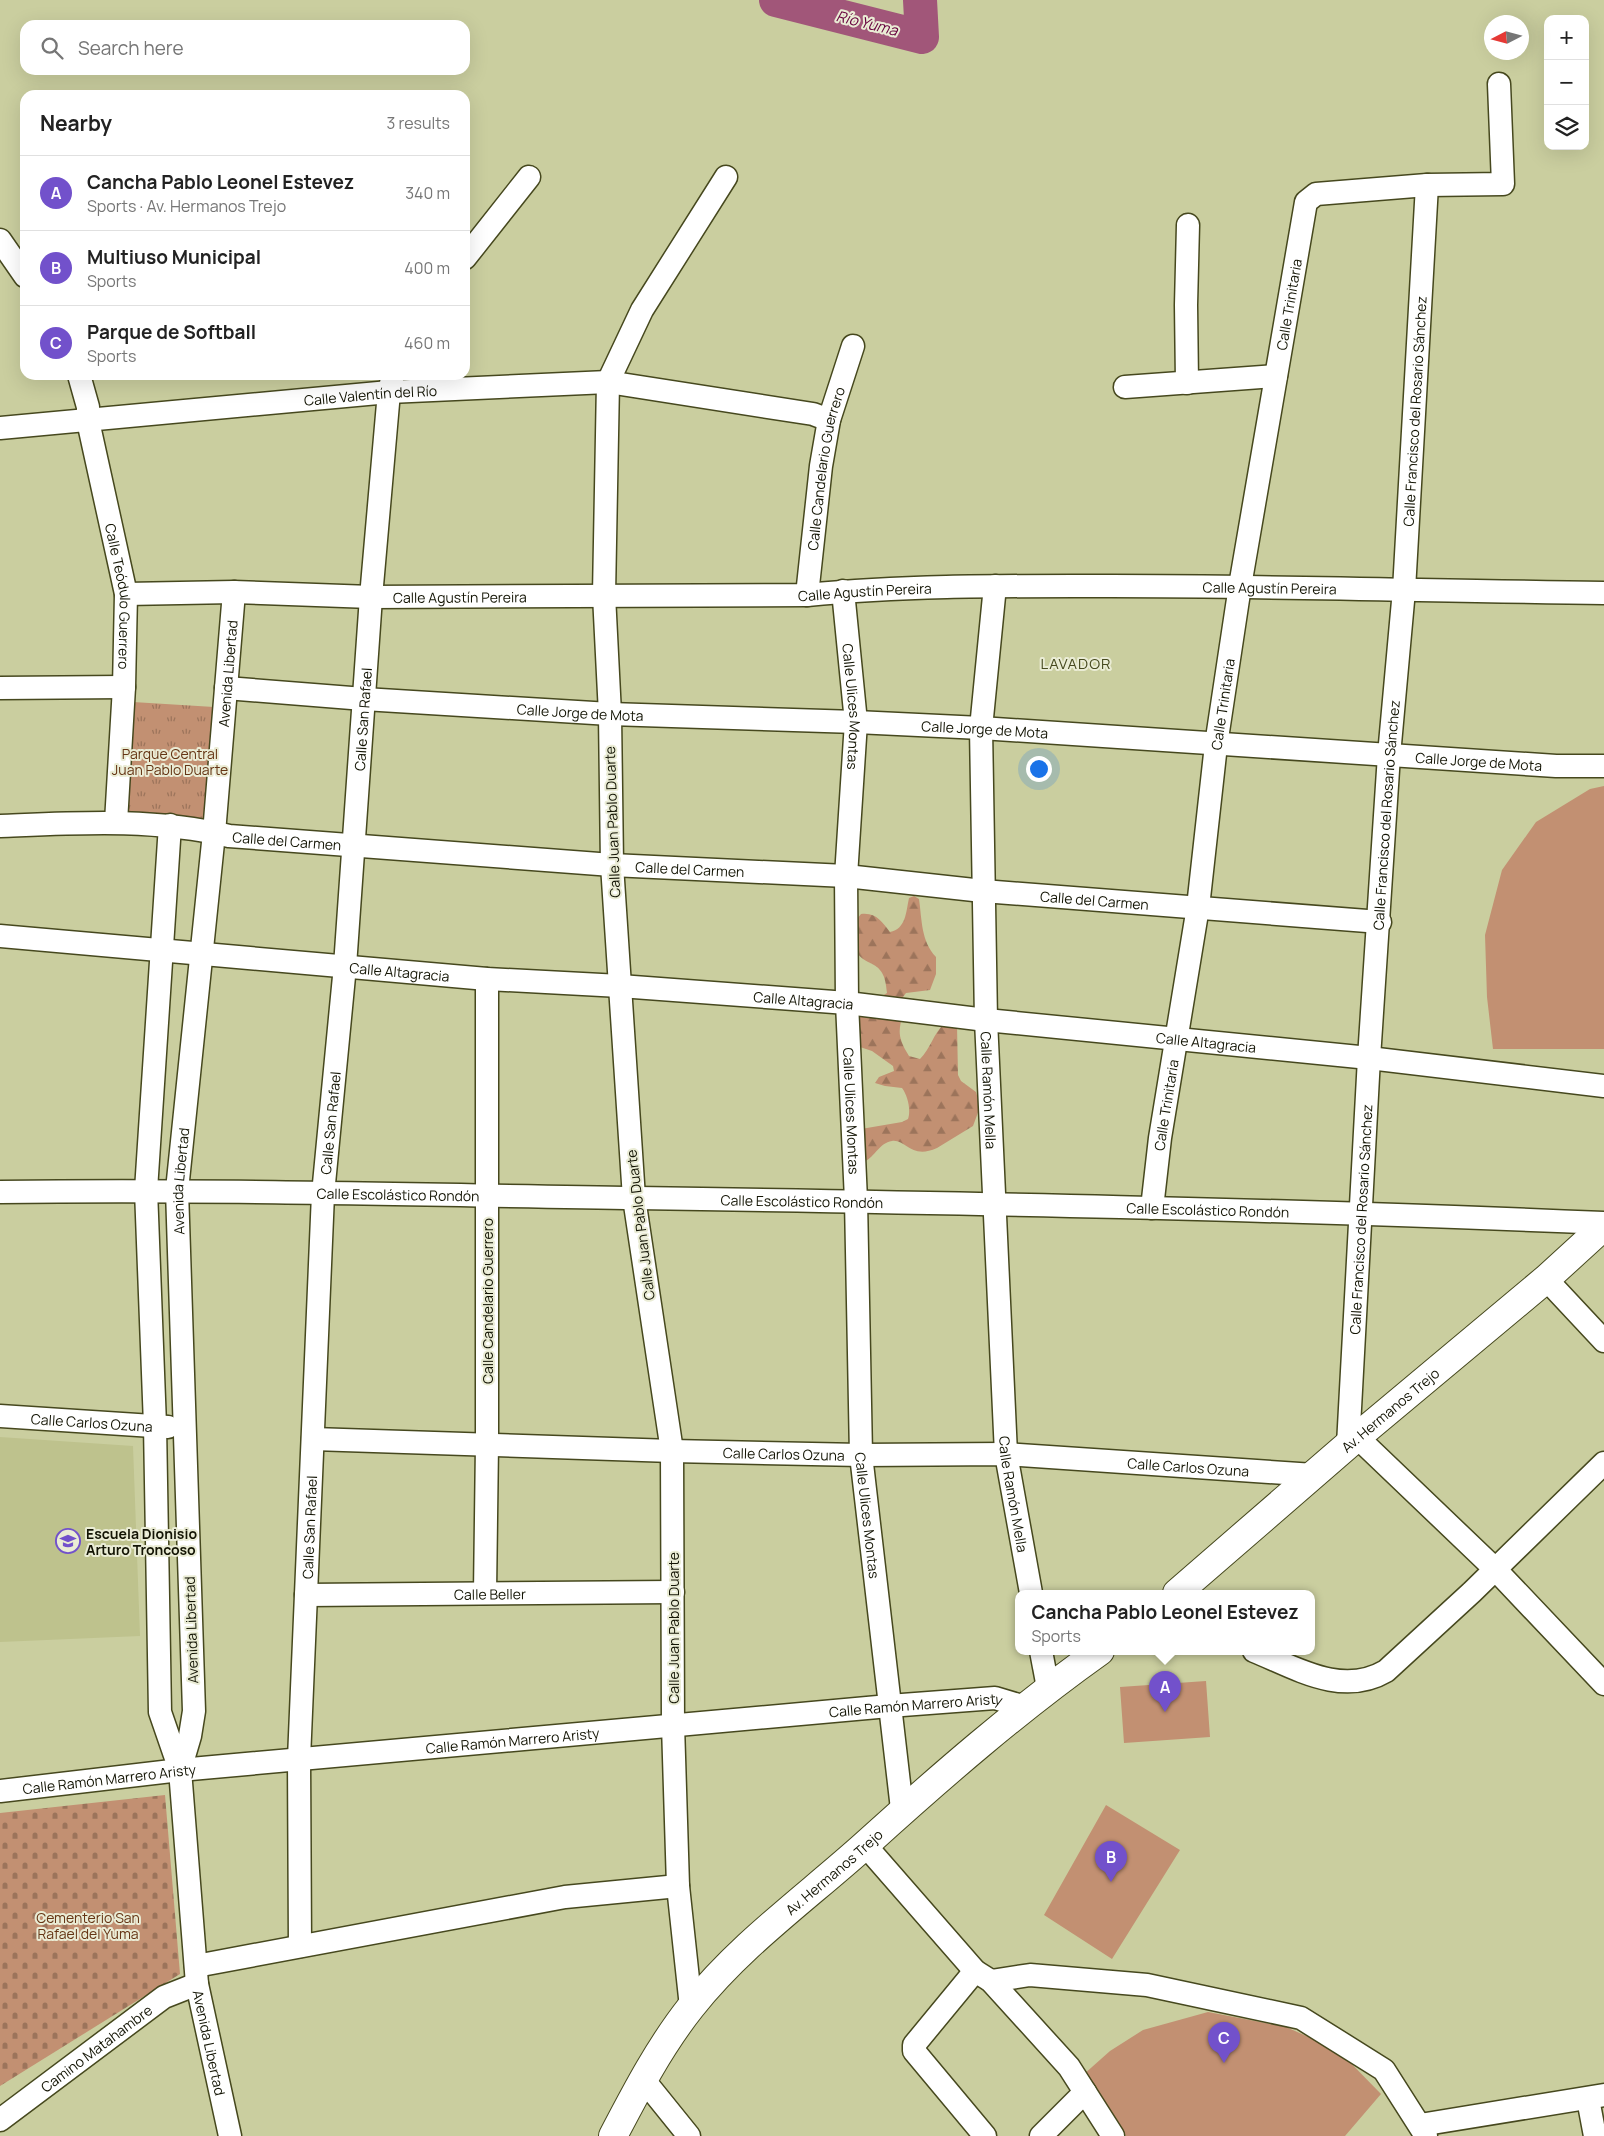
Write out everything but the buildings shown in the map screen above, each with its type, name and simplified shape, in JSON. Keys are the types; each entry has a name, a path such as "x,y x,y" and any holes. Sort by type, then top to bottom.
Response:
{"main road":[{"name":"Av. Hermanos Trejo","path":"1181,1590 1353,1441 1546,1279 1604,1225"},
{"name":"Av. Hermanos Trejo","path":"613,2136 643,2079 691,2007 740,1954 865,1845 902,1809 1048,1688 1094,1655"}],"street":[{"path":"1427,185 1503,184 1499,84"},
{"path":"470,252 529,177"},
{"path":"608,382 642,310 726,177"},
{"name":"Calle Trinitaria","path":"1152,1208 1176,1038 1198,907 1216,745 1240,586 1306,202 1316,194 1427,185"},
{"name":"Calle Francisco del Rosario Sánchez","path":"1353,1441 1370,1058 1389,755 1404,590 1427,185"},
{"path":"1187,383 1188,225"},
{"path":"0,240 20,269"},
{"name":"Calle Candelario Guerrero","path":"807,595 821,466 829,420 854,346"},
{"path":"1125,387 1276,376"},
{"name":"Calle Teódulo Guerrero","path":"80,380 88,407 88,421 126,594 124,688 116,822"},
{"name":"Calle Valentín del Río","path":"0,428 88,421 391,383 608,382 813,414 829,420"},
{"name":"Calle Juan Pablo Duarte","path":"608,382 604,595 610,714 612,865 634,1198 672,1451 673,1726 678,1886 691,2007"},
{"name":"Calle San Rafael","path":"300,1946 299,1759 323,1194 345,966 371,597 391,383"},
{"name":"Calle Agustín Pereira","path":"126,594 234,592 371,597 807,595 843,591 995,586 1240,586 1604,593"},
{"name":"Calle Ramón Mella","path":"995,586 981,728 986,1020 1006,1454 1030,1590"},
{"name":"Calle Ulices Montas","path":"843,591 856,722 846,876 847,1003 856,1200 861,1455 902,1809"},
{"name":"Avenida Libertad","path":"180,1770 190,1736 194,1711 177,1190 214,833 234,592"},
{"path":"0,688 124,688"},
{"name":"Calle Jorge de Mota","path":"226,688 364,699 610,714 981,728 1556,766 1604,766"},
{"name":"Calle del Carmen","path":"0,826 116,822 170,825 229,836 612,865 846,876 983,891 1380,922"},
{"name":"Avenida Libertad","path":"170,825 146,1190 155,1425 160,1712 180,1770 197,1975 230,2136"},
{"name":"Calle Altagracia","path":"0,936 487,979 620,986 847,1003 986,1020 1370,1058 1604,1086"},
{"name":"Calle Candelario Guerrero","path":"485,1593 487,1444 487,979"},
{"name":"Calle Escolástico Rondón","path":"0,1192 177,1190 323,1194 486,1194 634,1198 856,1200 996,1206 1362,1212 1604,1225"},
{"path":"1546,1279 1604,1341"},
{"name":"Calle Carlos Ozuna","path":"0,1416 155,1425 184,1429"},
{"name":"Calle Carlos Ozuna","path":"313,1439 672,1451 861,1455 1006,1454 1314,1475"},
{"path":"1353,1441 1494,1568 1604,1684"},
{"path":"1264,1655 1297,1669 1339,1682 1357,1682 1372,1679 1386,1671 1604,1463"},
{"name":"Calle Beller","path":"306,1595 673,1592"},
{"path":"1042,1655 1048,1688"},
{"name":"Calle Ramón Marrero Aristy","path":"0,1791 180,1770 889,1706 995,1698 1025,1707"},
{"path":"865,1845 1069,2067 1113,2136"},
{"name":"Camino Matahambre","path":"0,2120 164,1997 197,1975 300,1946 565,1897 678,1886"},
{"path":"985,2136 914,2052 914,2045 984,1976 1030,1975 1147,1985 1302,2018 1384,2070 1423,2130 1596,2097 1595,2136"},
{"path":"643,2079 688,2136"},
{"path":"1041,2136 1085,2092"}],"shaded area":[{"name":"Escuela Dionisio Arturo Troncoso","path":"0,1437 133,1446 140,1636 0,1642"}],"green space":[{"name":"Parque Central Juan Pablo Duarte","path":"133,702 214,707 207,820 125,815"},
{"path":"1604,786 1604,1049 1493,1049 1487,997 1485,935 1502,870 1536,822 1590,789"},
{"path":"914,896 919,899 927,944 936,957 936,974 930,990 906,993 903,997 900,1027 901,1039 909,1056 920,1059 944,1024 957,1025 958,1075 961,1081 976,1092 980,1107 973,1126 937,1148 921,1152 915,1151 897,1141 892,1141 884,1144 864,1162 861,1129 902,1122 908,1119 909,1107 902,1088 875,1083 879,1077 894,1071 893,1066 872,1051 854,1045 855,1013 887,993 882,973 873,964 863,959 855,948 852,925 861,914 866,914 875,916 890,932 895,930 902,924 909,898"},
{"path":"1206,1681 1210,1737 1124,1743 1120,1687"},
{"name":"Cementerio San Rafael del Yuma","path":"165,1795 180,1974 0,2086 0,1813"},
{"path":"1106,1805 1180,1850 1112,1959 1044,1915"},
{"path":"1208,2012 1286,2027 1338,2050 1381,2094 1345,2136 1126,2136 1083,2075 1110,2051 1143,2030"}],"waterway":[{"name":"Río Yuma","path":"776,0 922,37 920,0"}],"place":[{"name":"Escuela Dionisio Arturo Troncoso","path":"68,1541"},
{"name":"Cancha Pablo Leonel Estevez","path":"1165,1712"},
{"name":"Multiuso Municipal","path":"1111,1882"},
{"name":"Parque de Softball","path":"1224,2063"}],"district":[{"name":"LAVADOR","path":"1076,663"}]}
